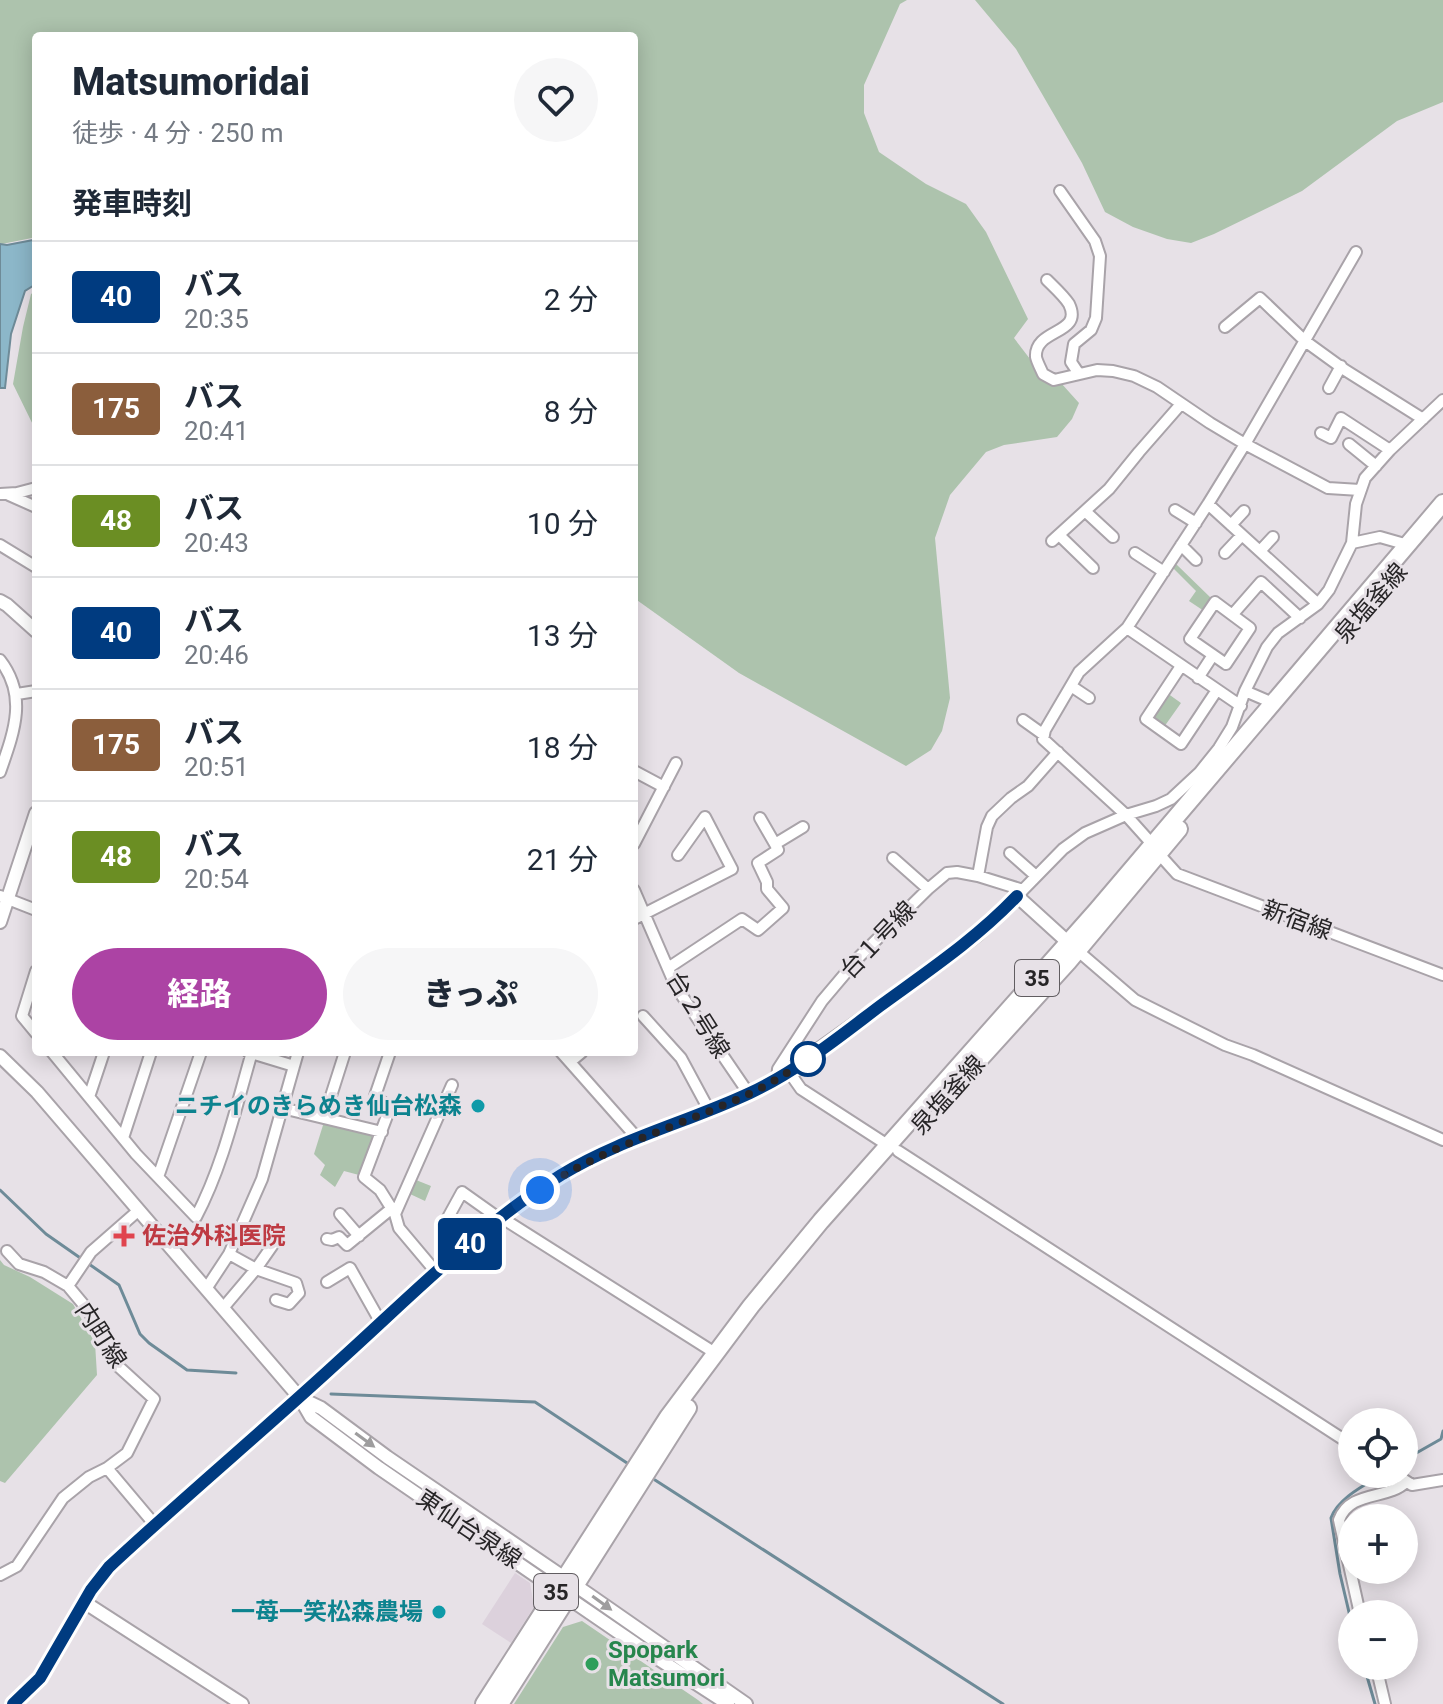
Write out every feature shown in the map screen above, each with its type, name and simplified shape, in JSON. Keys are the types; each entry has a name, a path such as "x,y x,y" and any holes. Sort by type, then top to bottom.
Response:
{"main road":[{"name":"泉塩釜線","path":"566,1588 716,1368 790,1274 894,1148 1073,947 1273,703 1443,503"},
{"name":"泉塩釜線","path":"1155,849 1443,520"},
{"name":"泉塩釜線","path":"500,1704 668,1417 751,1306 821,1221 894,1148"},
{"name":"35","path":"484,1704 566,1588"}],"street":[{"path":"1060,191 1095,241 1100,256 1096,318 1091,330 1074,344 1071,362 1079,374"},
{"path":"1044,735 1079,672 1127,628 1196,523 1356,252"},
{"path":"1047,280 1069,304 1071,318 1066,328 1049,335 1040,343 1036,356 1043,374 1054,380 1097,370 1134,376 1157,387 1245,444 1328,488 1360,490"},
{"path":"1225,327 1260,298 1305,341 1423,419"},
{"path":"1329,388 1341,366"},
{"path":"13,1704 40,1678 91,1590 109,1567 300,1398 436,1272 501,1218 563,1174 609,1151 749,1094 783,1076 977,935 1063,849 1085,833 1156,806 1182,790 1219,748 1232,727 1245,691 1267,647 1278,633 1318,604 1336,577 1352,543 1356,504 1365,478 1443,400"},
{"path":"1093,568 1055,538 1109,489 1181,404"},
{"path":"1321,433 1331,438 1341,418 1390,450"},
{"path":"1349,444 1376,466"},
{"path":"4,494 32,489"},
{"path":"4,494 32,505"},
{"path":"1208,504 1318,604"},
{"path":"1175,510 1196,523"},
{"path":"1085,511 1113,537"},
{"path":"1231,525 1244,511"},
{"path":"1225,553 1242,535"},
{"path":"1260,551 1273,537"},
{"path":"1352,543 1380,537 1408,545"},
{"path":"0,545 32,565"},
{"path":"1181,545 1196,560"},
{"path":"1135,553 1164,572"},
{"path":"1233,614 1261,582 1300,618"},
{"path":"0,601 32,627"},
{"path":"1215,602 1233,614 1250,628 1226,664 1190,639 1215,602"},
{"path":"1127,628 1241,706"},
{"path":"1198,678 1213,655"},
{"path":"0,660 17,694 15,724 0,772"},
{"path":"1181,666 1146,719 1181,744 1217,690"},
{"path":"1071,686 1089,698"},
{"path":"1245,691 1273,703"},
{"path":"17,694 32,692"},
{"name":"新宿線","path":"1023,720 1044,735 1043,739 1126,815 1177,874 1443,975"},
{"path":"978,876 992,816 1028,786 1058,752"},
{"path":"638,836 676,763"},
{"path":"638,773 664,787"},
{"path":"639,917 732,869 705,817 678,855"},
{"path":"668,968 742,919 758,930 783,908 767,889 758,863 778,850 760,818"},
{"path":"0,922 4,897 32,824"},
{"path":"775,844 803,827"},
{"path":"1010,853 1036,876"},
{"path":"893,858 928,889"},
{"name":"台１号線","path":"783,1076 778,1069 822,1001 860,956 947,873 978,876 1020,893"},
{"path":"1020,893 1073,947 1135,1000 1225,1045 1443,1140"},
{"path":"4,897 32,908"},
{"name":"台２号線","path":"639,917 676,987 749,1094"},
{"path":"32,984 22,1016 32,1028"},
{"path":"643,1016 681,1058 709,1110"},
{"name":"東仙台泉線","path":"0,1056 37,1092 139,1210 300,1398 311,1417 379,1468 566,1588 728,1704"},
{"path":"56,1056 123,1138 196,1217 225,1145 250,1056"},
{"path":"89,1097 103,1056"},
{"path":"123,1138 150,1056"},
{"path":"158,1177 200,1056"},
{"path":"263,1056 294,1066"},
{"path":"206,1289 229,1254 262,1179 297,1056"},
{"path":"324,1118 344,1056"},
{"path":"389,1056 375,1096 390,1108 364,1177 380,1190 399,1228 436,1272"},
{"path":"565,1056 638,1139"},
{"path":"570,1062 577,1056"},
{"path":"783,1076 1338,1436"},
{"path":"327,1239 339,1237 347,1245 393,1212 452,1085"},
{"path":"282,1108 382,1132"},
{"path":"445,1223 462,1192 715,1353"},
{"path":"68,1286 89,1255 139,1210"},
{"path":"340,1214 359,1236"},
{"path":"223,1308 279,1236"},
{"name":"内町線","path":"0,1575 17,1566 63,1498 127,1453 154,1399 119,1367 88,1310 68,1286 44,1272 19,1264 7,1251"},
{"path":"229,1254 256,1269 296,1283 299,1293 289,1304 276,1300"},
{"path":"327,1282 350,1268 381,1323"},
{"path":"107,1468 155,1525"},
{"path":"1418,1484 1443,1480"},
{"path":"1357,1600 1339,1520 1342,1513 1363,1498 1398,1488"},
{"path":"566,1588 746,1704"},
{"path":"84,1602 242,1704"},
{"path":"1379,1680 1385,1704"}],"shaded area":[{"path":"515,1573 530,1583 534,1607 511,1643 482,1624"}],"green space":[{"path":"0,0 907,0 900,4 864,85 864,113 879,152 926,184 966,204 986,232 1028,319 1014,338 1036,369 1061,383 1079,403 1072,419 1057,437 1004,445 986,452 950,495 935,538 950,698 942,731 931,750 906,766 739,673 638,601 638,32 32,32 32,238 0,243"},
{"path":"975,0 1443,0 1443,102 1397,121 1302,191 1191,243 1167,239 1133,227 1105,212 1082,163 1016,49"},
{"path":"32,293 32,423 13,384"},
{"path":"1175,563 1212,599 1204,611 1189,601 1196,591 1172,567"},
{"path":"1167,693 1181,703 1164,727 1154,720 1153,715"},
{"path":"324,1122 371,1134 374,1139 359,1175 344,1171 335,1187 320,1175 325,1165 314,1154"},
{"path":"416,1180 431,1186 425,1201 410,1194"},
{"path":"0,1260 73,1304 95,1343 97,1375 5,1483 0,1481"},
{"name":"Spopark Matsumori","path":"582,1621 703,1704 514,1704 563,1627"}],"water":[{"path":"32,240 32,287 25,291 11,334 5,388 0,388 0,244"}],"waterway":[{"path":"0,1190 46,1234 119,1285 140,1334 149,1343 187,1370 236,1373"},
{"path":"331,1394 535,1402 627,1463"},
{"path":"1418,1452 1441,1439 1443,1431"},
{"path":"655,1480 1003,1704"},
{"path":"1346,1600 1331,1518 1340,1504 1359,1488"},
{"path":"1368,1680 1375,1704"}],"bus line":[{"name":"40","path":"13,1704 51,1663 91,1590 109,1567 300,1398 436,1272 517,1205 563,1174 609,1151 749,1094 789,1072 977,935 1017,896"}],"place":[{"name":"ニチイのきらめき仙台松森","path":"478,1106"},
{"name":"佐治外科医院","path":"124,1236"},
{"name":"一苺一笑松森農場","path":"439,1612"},
{"name":"Spopark Matsumori","path":"592,1664"}],"route":[{"path":"540,1190 563,1174 609,1151 749,1094 814,1054 808,1059"}]}
